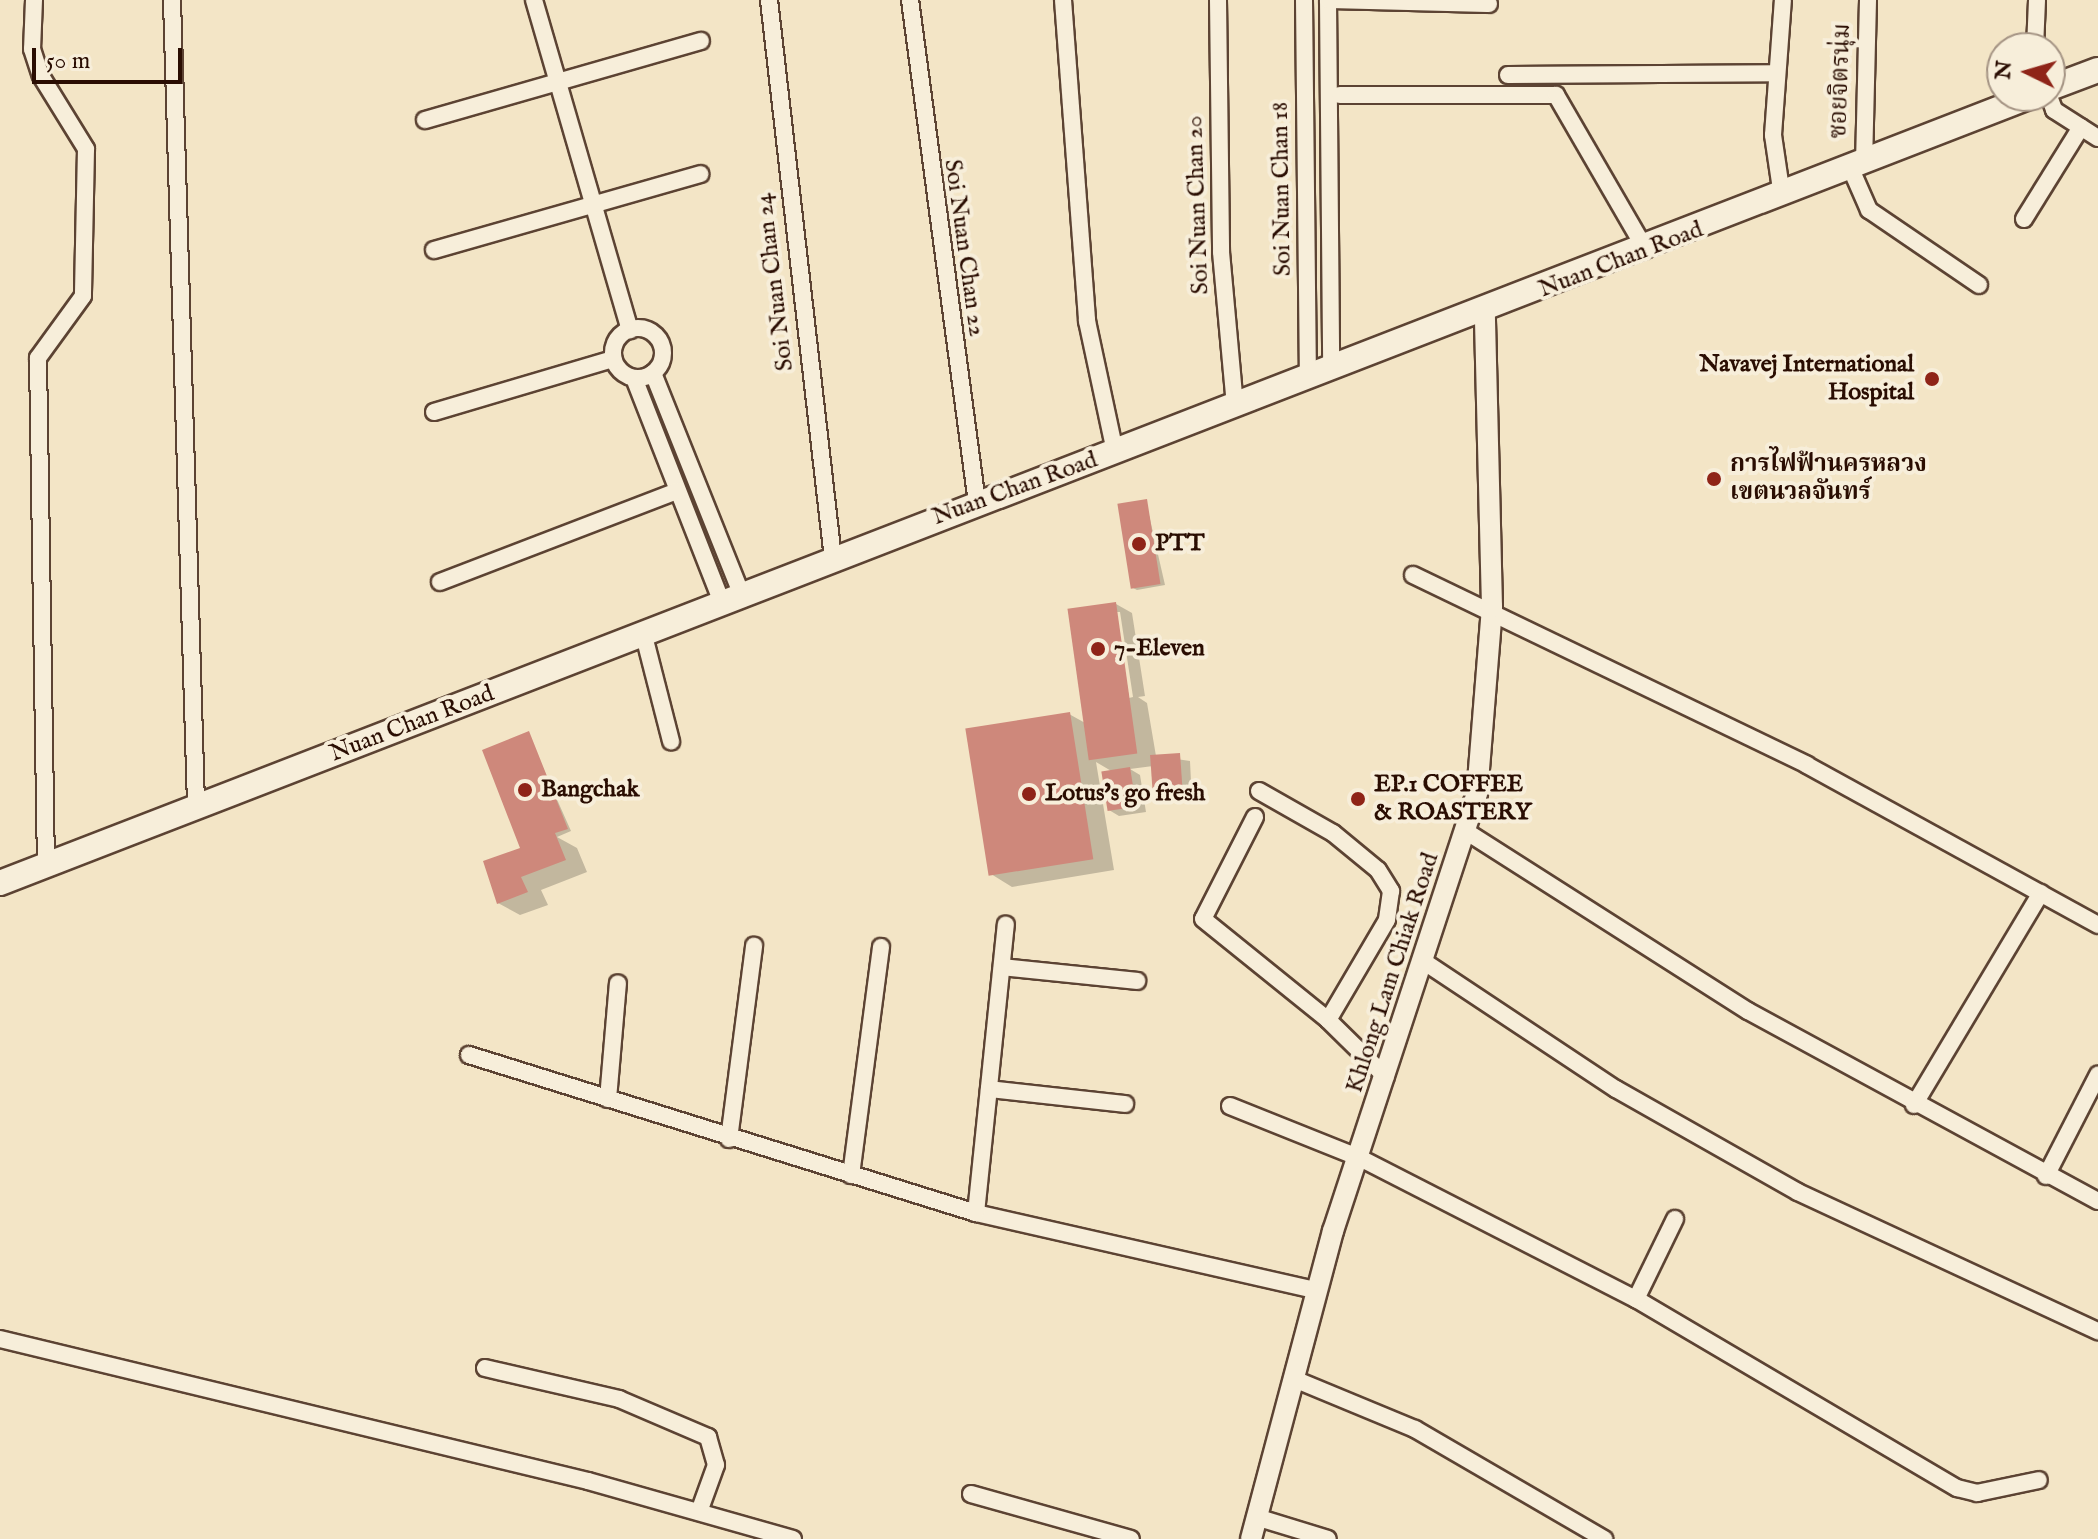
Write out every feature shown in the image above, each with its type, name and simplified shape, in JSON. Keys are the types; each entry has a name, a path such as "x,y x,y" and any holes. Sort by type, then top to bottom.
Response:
{"main road":[{"path":"2066,82 2098,70"},
{"name":"Nuan Chan Road","path":"0,883 731,597 1235,407 1331,367 1485,313 1992,112"}],"street":[{"path":"34,0 32,49 41,76 86,149 83,296 38,358 46,866"},
{"path":"172,0 196,806"},
{"path":"534,0 554,81 595,206 630,330"},
{"name":"Soi Nuan Chan 24","path":"769,0 833,558"},
{"name":"Soi Nuan Chan 22","path":"910,0 977,503"},
{"path":"1063,0 1087,321 1115,452"},
{"name":"Soi Nuan Chan 20","path":"1218,0 1221,252 1235,407"},
{"name":"Soi Nuan Chan 18","path":"1304,0 1308,377"},
{"path":"1331,367 1328,0 1489,4"},
{"path":"1782,196 1773,135 1783,0"},
{"name":"ซอยจิตรนุ่ม","path":"1858,167 1868,0"},
{"path":"2036,32 2037,0"},
{"path":"425,120 701,41"},
{"path":"1508,75 1776,73"},
{"path":"1340,95 1556,95 1646,250"},
{"path":"2057,112 2098,138"},
{"path":"2024,219 2081,127"},
{"path":"1858,167 1869,210 1896,235 1979,285"},
{"path":"434,250 700,174"},
{"name":"Khlong Lam Chiak Road","path":"1251,1539 1316,1290 1467,832 1492,607 1485,313"},
{"path":"613,359 615,343 630,330 650,331 661,343 653,373 731,597"},
{"path":"613,359 634,378 677,491 731,597"},
{"path":"434,412 613,359"},
{"path":"634,378 653,373"},
{"path":"440,582 677,491"},
{"path":"1413,575 1492,607 2098,925"},
{"path":"643,632 671,741"},
{"path":"1259,791 1333,833 1378,870 1391,891 1387,920 1328,1020"},
{"path":"1255,817 1203,919 1328,1020 1386,1077"},
{"path":"1467,832 1748,1011 1914,1105 2098,1201"},
{"path":"1914,1105 2041,893"},
{"path":"976,1213 1006,925"},
{"path":"729,1139 754,946"},
{"path":"851,1175 881,947"},
{"path":"1426,963 1616,1089 1798,1192 2098,1331"},
{"path":"1002,967 1137,981"},
{"path":"608,1099 618,983"},
{"path":"469,1055 729,1139 976,1213 1316,1290"},
{"path":"2046,1176 2098,1075"},
{"path":"989,1089 1125,1104"},
{"path":"1230,1106 1360,1158 1636,1299 1957,1488 1977,1493 2039,1480"},
{"path":"1636,1299 1675,1219"},
{"path":"0,1339 699,1512 793,1539"},
{"path":"485,1368 619,1399 708,1437 718,1454 699,1512"},
{"path":"1294,1379 1415,1429 1604,1539"},
{"path":"971,1494 1131,1539"},
{"path":"1256,1517 1328,1539"}],"building":[{"name":"PTT","path":"1147,499 1160,584 1131,589 1117,504"},
{"path":"1116,602 1137,754 1089,760 1067,609"},
{"name":"Lotus's go fresh","path":"1070,712 1093,859 989,876 965,729"},
{"name":"Bangchak","path":"529,731 568,829 555,833 566,860 521,877 528,892 497,904 483,861 520,848 482,750"},
{"path":"1180,753 1183,797 1153,799 1150,755"},
{"path":"1130,767 1136,807 1108,811 1101,772"}],"place":[{"name":"Navavej International Hospital","path":"1932,379"},
{"name":"การไฟฟ้านครหลวง เขตนวลจันทร์","path":"1714,479"},
{"name":"PTT","path":"1139,544"},
{"name":"7-Eleven","path":"1098,649"},
{"name":"Bangchak","path":"525,790"},
{"name":"Lotus's go fresh","path":"1029,794"},
{"name":"EP.1 COFFEE & ROASTERY","path":"1358,799"}]}
